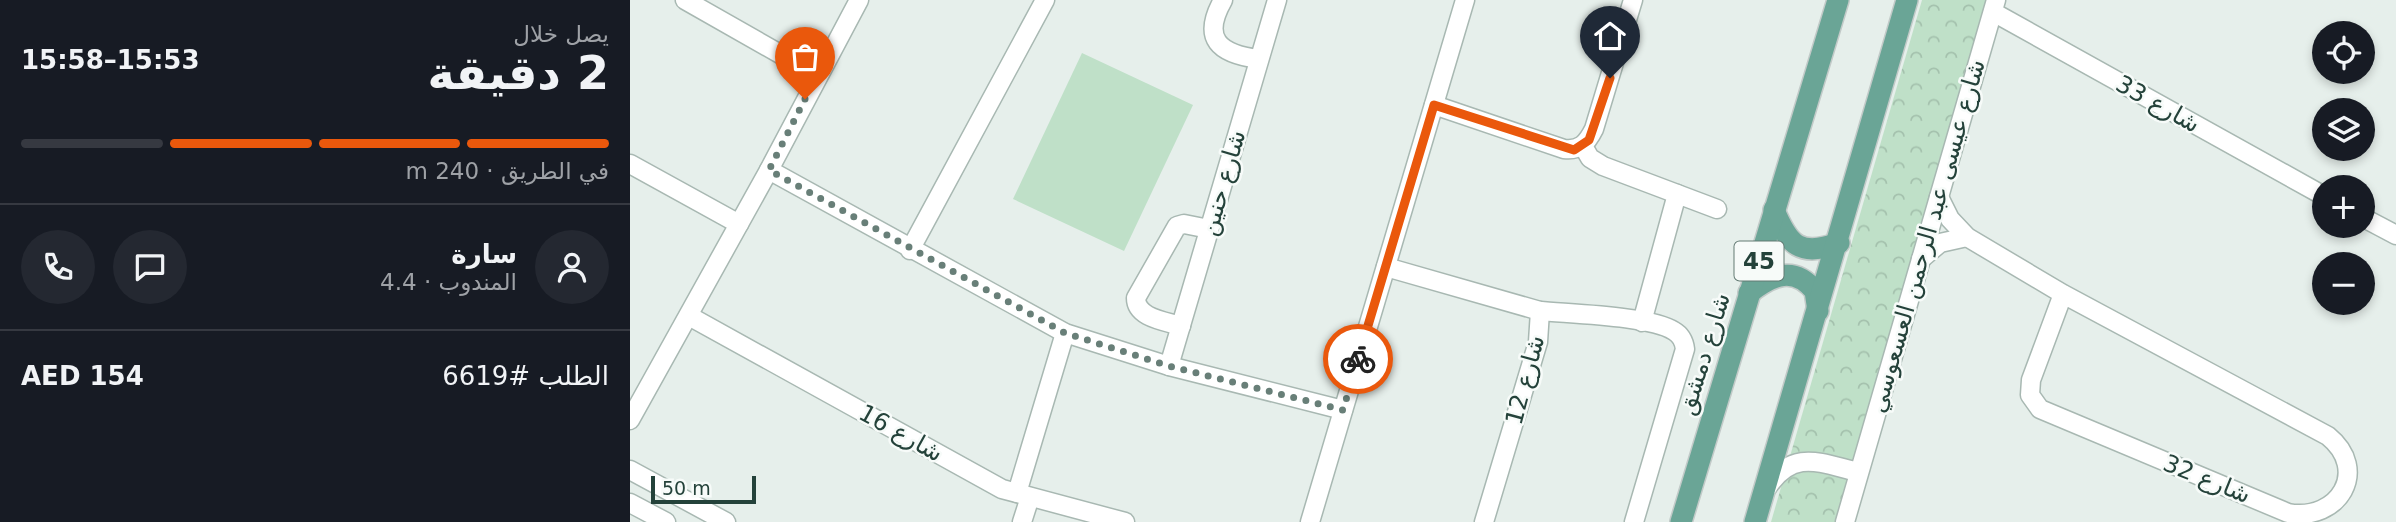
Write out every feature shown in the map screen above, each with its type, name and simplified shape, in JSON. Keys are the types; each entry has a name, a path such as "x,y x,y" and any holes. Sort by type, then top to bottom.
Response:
{"main road":[{"name":"شارع دمشق","path":"1681,522 1838,0"},
{"path":"1755,522 1839,243 1907,0"},
{"path":"1774,210 1786,235 1799,247 1816,251 1839,243"},
{"path":"1749,293 1775,275 1793,275 1815,291 1818,313"}],"street":[{"path":"685,0 817,75"},
{"path":"630,420 769,170 859,0"},
{"path":"1223,0 1213,17 1213,35 1223,50 1259,60"},
{"name":"شارع حنين","path":"1169,366 1276,0"},
{"path":"1310,522 1465,0"},
{"path":"1434,105 1564,149 1574,150 1583,146 1594,129 1633,0"},
{"path":"910,250 1037,3"},
{"name":"شارع 33","path":"1994,6 2312,189"},
{"name":"شارع عيسى عبد الرحمن العسعوسي","path":"1845,522 1994,6"},
{"path":"1583,146 1590,158 1603,166 1717,209"},
{"path":"630,164 739,224"},
{"path":"769,170 1065,333 1169,366 1343,410"},
{"path":"1642,322 1677,194"},
{"name":"شارع 32","path":"1939,197 1950,219 1967,237 2063,293 2333,440 2346,462 2347,481 2332,505 2315,518 2288,513 2040,410 2030,395 2031,380 2063,293"},
{"path":"1181,326 1141,312 1136,306 1136,298 1177,226 1184,224 1209,229"},
{"path":"2375,224 2396,235"},
{"path":"1920,260 1940,243 1967,237"},
{"name":"شارع 12","path":"1386,267 1540,311 1538,342 1484,522"},
{"path":"1540,311 1642,322 1673,330 1680,336 1685,349 1634,522"},
{"name":"شارع 16","path":"689,316 1002,489 1125,522"},
{"path":"1022,522 1024,495 1065,333"},
{"path":"1761,500 1774,478 1796,461 1811,461 1858,472"},
{"path":"630,470 726,522"},
{"path":"630,503 666,522"}],"green space":[{"path":"1922,0 1989,0 1839,522 1771,522"},
{"path":"1082,53 1193,105 1124,251 1013,199"}],"way so far":[{"path":"805,99 769,170 1065,333 1169,366 1343,410 1358,359"}],"route":[{"path":"1358,359 1434,105 1564,149 1574,150 1589,140 1610,78"}]}
